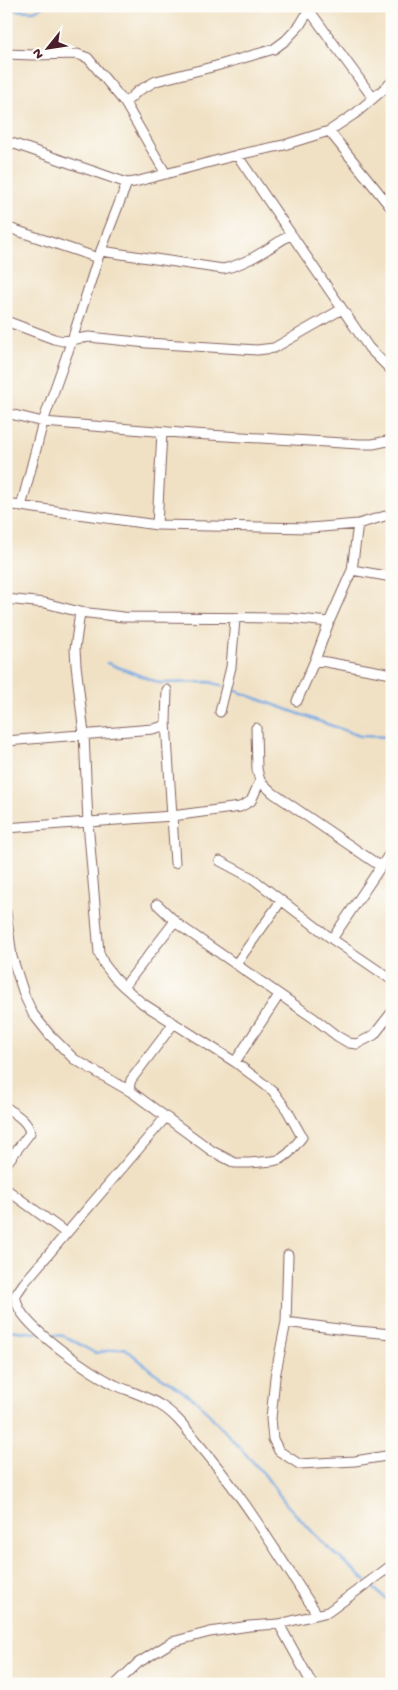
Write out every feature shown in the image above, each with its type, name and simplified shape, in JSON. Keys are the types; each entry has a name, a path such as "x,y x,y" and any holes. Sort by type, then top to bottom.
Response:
{"street":[{"path":"125,102 138,91 156,81 216,66 274,48 286,40 300,25 308,8 373,98"},
{"path":"6,54 77,54 88,58 125,102 166,174"},
{"path":"6,141 127,183 237,155 284,146 330,131 356,113 392,82"},
{"path":"330,131 392,209"},
{"path":"237,155 369,348 392,371"},
{"path":"21,507 43,422 72,340 99,254 127,183"},
{"path":"6,228 99,254 223,269 232,268 291,234"},
{"path":"6,321 63,341 89,337 147,343 257,350 274,348 342,309"},
{"path":"6,412 43,422 162,432 359,444 373,444 392,440"},
{"path":"157,525 162,432"},
{"path":"6,504 157,525 310,528 358,524 392,514"},
{"path":"297,701 352,570 358,524"},
{"path":"352,570 392,577"},
{"path":"6,599 46,603 80,612 123,617 289,618 329,622"},
{"path":"80,612 75,649 84,734 88,822 100,953 104,964 124,988 142,1003 174,1023 235,1062 273,1091 287,1110 302,1137 289,1153 273,1161 235,1162 212,1151 165,1118 128,1088 131,1080 174,1023"},
{"path":"220,712 230,667 235,619"},
{"path":"315,660 392,674"},
{"path":"167,690 166,722 175,863"},
{"path":"6,741 153,729 164,726 166,722"},
{"path":"256,728 256,769 260,781 380,866"},
{"path":"6,828 172,816 240,807 251,801 260,781"},
{"path":"332,939 392,850"},
{"path":"220,861 252,878 332,939 392,980"},
{"path":"236,964 281,900"},
{"path":"157,904 175,921 349,1043 357,1044 374,1035 392,1012"},
{"path":"6,912 9,958 33,1014 49,1034 74,1059 133,1093"},
{"path":"124,988 175,921"},
{"path":"235,1062 279,995"},
{"path":"6,1107 24,1120 29,1127 30,1133 6,1164"},
{"path":"165,1118 24,1283 15,1296 18,1308 27,1321 83,1366 112,1383 160,1404 175,1416 208,1454 239,1497 279,1554 317,1614"},
{"path":"6,1189 66,1233"},
{"path":"288,1255 286,1322 275,1376 271,1419 273,1439 279,1451 299,1464 355,1461 392,1455"},
{"path":"286,1322 392,1334"},
{"path":"116,1684 138,1663 172,1642 210,1632 279,1624 328,1612 392,1565"},
{"path":"279,1624 312,1684"}],"waterway":[{"path":"6,10 34,11 44,6"},
{"path":"107,663 160,683 210,682 223,686"},
{"path":"228,688 360,736 392,737"},
{"path":"6,1330 37,1333"},
{"path":"48,1334 64,1336 95,1353 125,1348 152,1371 196,1400 264,1474 287,1505 324,1544 366,1581"},
{"path":"370,1585 385,1598 392,1601"}]}
